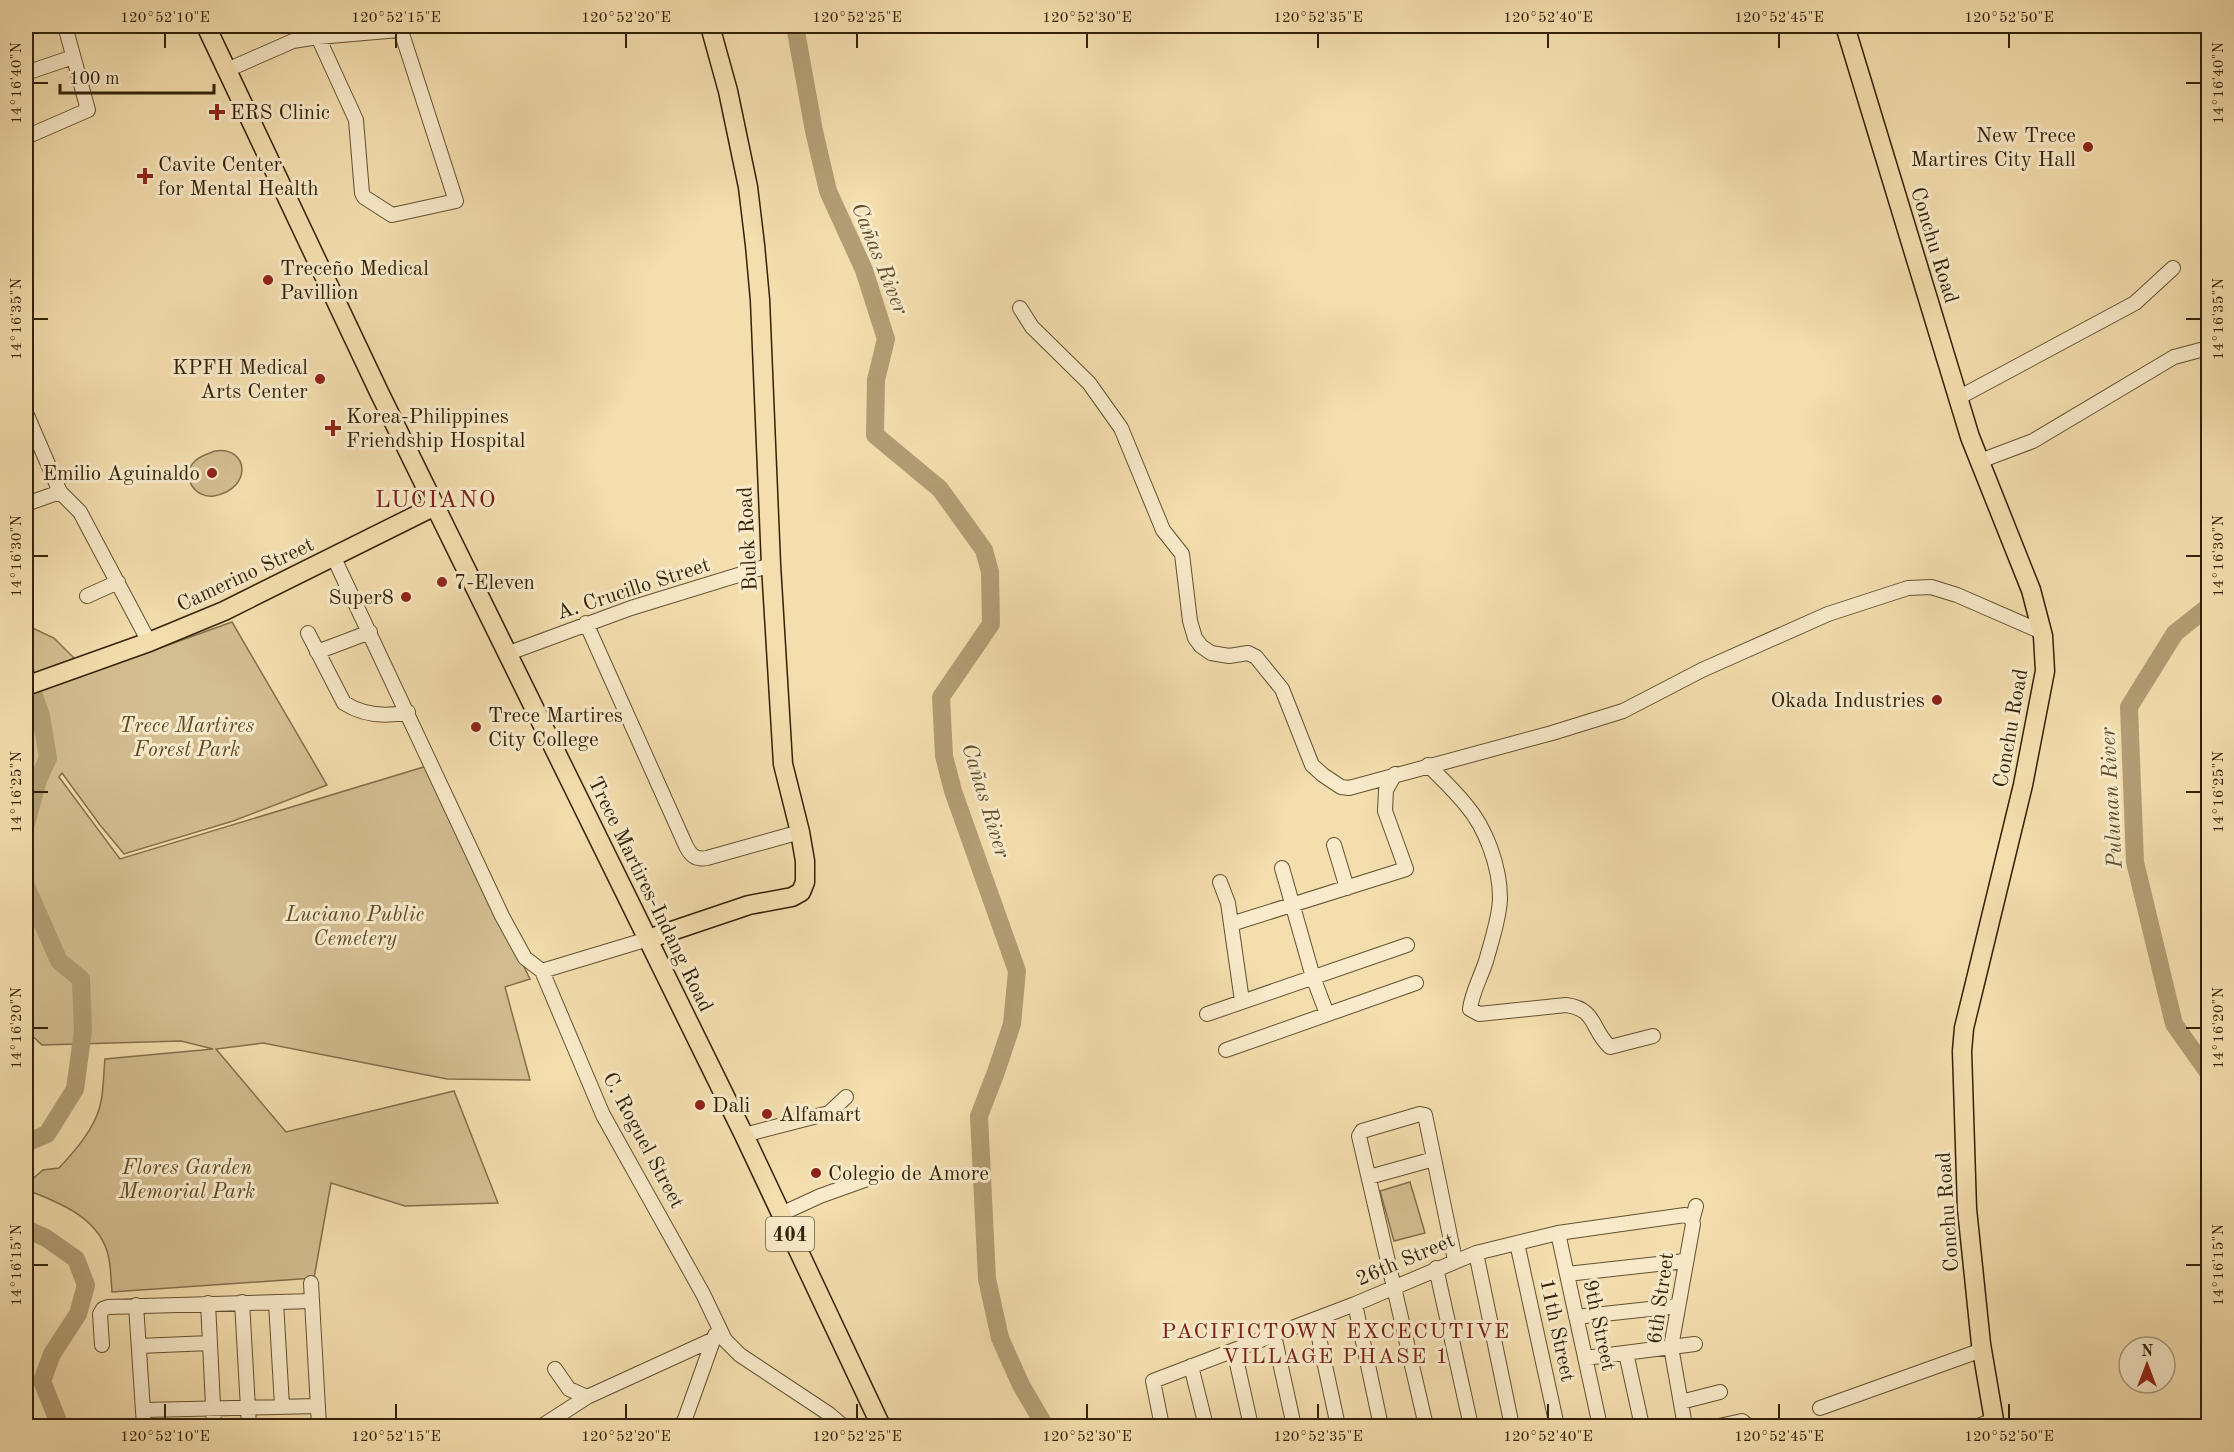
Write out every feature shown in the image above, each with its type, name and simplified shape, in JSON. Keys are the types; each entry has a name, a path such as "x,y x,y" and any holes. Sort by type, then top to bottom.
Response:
{"main road":[{"name":"Trece Martires-Indang Road","path":"206,26 435,506 744,1135 881,1426"},
{"name":"Bulek Road","path":"648,939 742,907 782,900 796,895 801,892 805,882 805,861 800,832 783,764 771,566 760,300 755,245 748,187 730,101 710,26"},
{"name":"Conchu Road","path":"1845,26 1958,398 1980,461 2031,590 2042,632 2045,671 2023,785 1964,1028 1962,1052 1967,1209 1989,1424"},
{"name":"Camerino Street","path":"26,686 149,642 224,611 435,506"}],"street":[{"path":"26,136 88,110 65,26"},
{"path":"227,70 287,44 318,37 395,30 401,32 457,198 453,202 392,215 362,195 356,120 318,37"},
{"path":"26,73 73,57"},
{"path":"1958,398 2135,303 2173,268"},
{"path":"1020,308 1032,327 1089,383 1121,428 1163,530 1182,554 1190,621 1195,638 1201,646 1219,655 1248,653 1256,657 1282,689 1312,765 1323,776 1341,787 1349,788 1552,733 1623,711 1702,670 1828,614 1908,588 1931,586 2042,632"},
{"path":"1980,461 2033,441 2174,357 2208,348"},
{"path":"26,413 60,492 80,512 149,642"},
{"path":"26,504 60,492"},
{"path":"334,558 502,915 525,958 542,971 648,939"},
{"name":"A. Crucillo Street","path":"509,653 586,623 771,566"},
{"path":"87,596 118,582"},
{"path":"586,623 686,846 693,856 698,859 707,858 800,832"},
{"path":"317,652 370,632"},
{"path":"308,633 344,703 352,708 388,716 408,712"},
{"path":"1428,765 1475,817 1499,881 1500,908 1470,1009 1479,1014 1566,1005 1579,1006 1589,1014 1610,1047 1653,1036"},
{"path":"1231,924 1406,869 1385,811 1386,790 1395,774"},
{"path":"1334,845 1347,888"},
{"path":"1282,868 1313,977 1327,1014"},
{"path":"1220,882 1228,903 1242,1001"},
{"path":"1207,1014 1407,945"},
{"name":"C. Roguel Street","path":"542,971 603,1115 725,1340 734,1350 829,1414 843,1426"},
{"path":"1226,1050 1416,983"},
{"path":"744,1135 829,1113 846,1097"},
{"path":"1426,1426 1359,1136 1362,1131 1420,1114 1426,1116 1455,1260"},
{"path":"1369,1177 1434,1158"},
{"path":"781,1214 820,1196 876,1176"},
{"name":"26th Street","path":"1162,1426 1152,1381 1354,1304 1476,1253 1558,1233 1691,1214"},
{"name":"6th Street","path":"1685,1426 1671,1347 1691,1214"},
{"name":"9th Street","path":"1558,1233 1600,1426"},
{"name":"11th Street","path":"1518,1243 1557,1426"},
{"path":"1476,1253 1512,1426"},
{"path":"1567,1274 1685,1261"},
{"path":"1436,1268 1471,1426"},
{"path":"311,1283 319,1426"},
{"path":"102,1345 100,1314 103,1309 136,1305 312,1301"},
{"path":"242,1302 249,1426"},
{"path":"276,1302 282,1406"},
{"path":"208,1303 214,1426"},
{"path":"1354,1304 1382,1426"},
{"path":"136,1305 144,1426"},
{"path":"1576,1317 1677,1306"},
{"path":"1315,1319 1338,1426"},
{"path":"681,1426 686,1419 718,1325"},
{"path":"1274,1335 1294,1426"},
{"path":"542,1426 587,1397 714,1339"},
{"path":"139,1346 210,1343"},
{"path":"1585,1358 1695,1344"},
{"path":"1234,1350 1251,1426"},
{"path":"1820,1408 1982,1350"},
{"path":"1626,1353 1642,1426"},
{"path":"1191,1366 1206,1426"},
{"path":"555,1369 569,1389 587,1397"},
{"path":"1681,1401 1720,1392"},
{"path":"143,1410 318,1406"},
{"path":"1719,1426 1745,1424"}],"green space":[{"path":"215,451 226,451 235,455 242,469 235,485 227,492 207,496 201,494 192,485 189,480 190,468 203,455"},
{"path":"232,622 327,785 233,821 124,854 62,773 59,777 120,859 427,766 530,979 505,987 530,1080 447,1079 263,1043 216,1049 286,1132 454,1091 498,1203 405,1206 331,1183 314,1278 112,1292 109,1259 105,1245 98,1234 80,1215 32,1192 29,1182 43,1170 59,1168 90,1130 101,1102 105,1059 213,1049 181,1041 42,1045 26,1030 26,625 54,638 77,661 137,640 143,654"},
{"path":"1410,1182 1425,1233 1394,1241 1380,1191"}],"waterway":[{"name":"Cañas River","path":"795,26 814,131 828,191 864,270 886,339 876,380 875,435 940,489 984,550 990,572 991,624 941,697 944,756 953,791 1017,971 1012,1024 979,1116 987,1279 1000,1338 1021,1385 1045,1426"},
{"name":"Pulunan River","path":"2208,607 2175,633 2129,707 2135,862 2174,1024 2208,1072"},
{"path":"26,672 41,716 48,758 38,780 26,824"},
{"path":"26,886 59,961 81,979 83,1031 75,1089 47,1134 26,1143"},
{"path":"26,1229 46,1238 76,1259 86,1285 78,1314 52,1354 42,1381 60,1426"}],"place":[{"name":"ERS Clinic","path":"217,112"},
{"name":"New Trece Martires City Hall","path":"2088,147"},
{"name":"Cavite Center for Mental Health","path":"145,176"},
{"name":"Treceño Medical Pavillion","path":"268,280"},
{"name":"KPFH Medical Arts Center","path":"320,379"},
{"name":"Korea-Philippines Friendship Hospital","path":"333,428"},
{"name":"Emilio Aguinaldo","path":"212,473"},
{"name":"7-Eleven","path":"442,582"},
{"name":"Super8","path":"406,597"},
{"name":"Okada Industries","path":"1937,700"},
{"name":"Trece Martires City College","path":"476,727"},
{"name":"Dali","path":"700,1105"},
{"name":"Alfamart","path":"767,1114"},
{"name":"Colegio de Amore","path":"816,1173"}],"district":[{"name":"LUCIANO","path":"436,499"},
{"name":"PACIFICTOWN EXCECUTIVE VILLAGE PHASE 1","path":"1336,1342"}],"park label":[{"name":"Trece Martires Forest Park","path":"187,737"},
{"name":"Luciano Public Cemetery","path":"355,926"},
{"name":"Flores Garden Memorial Park","path":"187,1179"}]}
